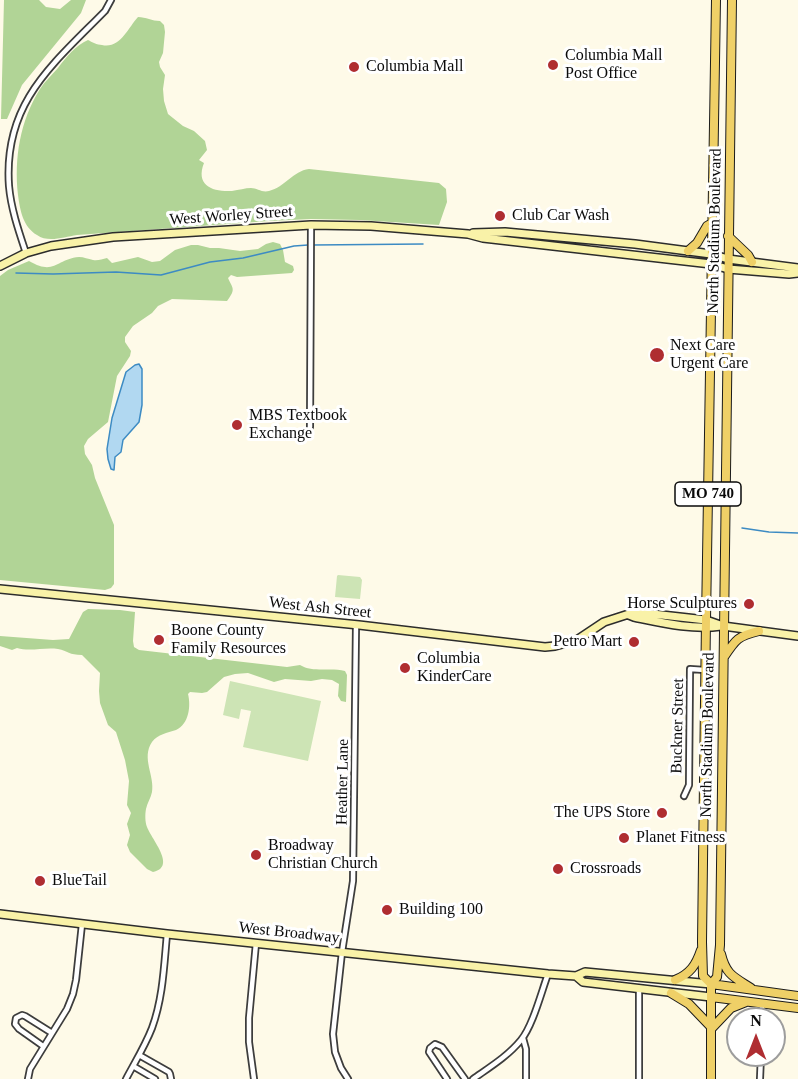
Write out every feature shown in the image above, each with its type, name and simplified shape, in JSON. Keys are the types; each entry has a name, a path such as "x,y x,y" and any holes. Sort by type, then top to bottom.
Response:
{"main road":[{"name":"North Stadium Boulevard","path":"716,0 702,942 703,976 711,984 717,977 720,945 732,0"},
{"path":"688,251 697,243 707,226 712,223"},
{"path":"728,236 748,255 752,262"},
{"path":"723,658 741,635 759,631"},
{"path":"675,981 691,970 699,955 702,942"},
{"path":"720,945 724,968 755,990"},
{"name":"West Broadway","path":"711,984 798,996"},
{"name":"MO 740","path":"711,984 711,1079"},
{"path":"670,993 689,1004 712,1028 731,1008 746,1002"},
{"name":"West Broadway","path":"711,997 798,1008"}],"street":[{"path":"26,254 16,223 9,186 11,143 16,123 35,86 105,11 111,0"},
{"path":"310,427 311,225"},
{"name":"West Worley Street","path":"0,266 26,254 60,244 113,237 311,225 371,226 468,234 483,238 711,264 728,269 798,273"},
{"name":"West Worley Street","path":"468,234 505,232 635,244 798,268"},
{"name":"West Ash Street","path":"0,589 545,646 555,646 577,640 604,622 635,612 798,636"},
{"name":"Heather Lane","path":"348,1079 335,1052 333,1034 353,881 356,625"},
{"name":"Buckner Street","path":"684,796 689,785 690,669 705,670"},
{"name":"West Broadway","path":"2,915 548,974 576,976 585,972 711,984"},
{"path":"28,1079 30,1069 67,1009 73,994 82,924"},
{"path":"126,1079 151,1031 159,1003 167,934"},
{"path":"254,1079 249,1042 249,1018 256,944"},
{"path":"473,1079 501,1059 523,1038 548,974"},
{"name":"West Broadway","path":"576,976 583,982 711,997"},
{"path":"639,989 639,1079"},
{"path":"43,1046 19,1029 15,1024 16,1018 26,1016 52,1033"},
{"path":"523,1038 525,1079"},
{"path":"447,1079 429,1052 435,1044 442,1047 465,1079"},
{"path":"139,1055 169,1072 171,1079"},
{"path":"133,1066 155,1079"}],"green space":[{"path":"4,0 39,0 46,7 60,9 71,0 86,0 81,13 22,85 7,119 1,119"},
{"path":"138,17 160,21 164,25 163,53 159,62 165,75 164,101 168,114 205,141 207,150 199,160 204,163 202,177 204,182 212,189 232,191 251,188 266,191 275,189 303,170 309,169 439,183 446,189 447,202 439,225 311,219 77,235 56,239 46,239 32,232 23,218 19,201 17,167 23,127 33,101 44,83 75,48 88,40 100,45 114,44 123,37"},
{"path":"273,242 280,244 285,262 293,266 292,273 237,277 231,275 228,278 233,291 227,301 172,299 158,306 133,326 125,337 125,342 131,351 130,356 117,376 108,422 88,439 84,446 85,454 92,465 114,525 114,584 111,588 105,590 0,580 0,276 29,261 45,267 79,257 95,260 107,258 112,263 138,257 152,262 160,261 175,250 191,245 240,251 258,249"},
{"path":"338,575 360,577 362,580 360,599 335,597"},
{"path":"88,609 135,612 133,641 134,647 139,650 287,667 300,665 311,669 345,671 347,675 346,702 341,701 338,696 339,684 332,680 285,679 274,682 248,673 224,677 207,692 190,692 188,694 188,714 184,724 176,730 157,737 149,748 148,761 152,786 146,809 146,820 147,827 163,859 160,869 153,872 130,852 127,845 130,835 127,824 131,813 127,805 129,781 116,732 108,725 100,703 100,673 82,655 58,649 17,648 12,650 0,646 0,636 69,639 83,612"},
{"path":"230,681 321,701 308,761 243,747 251,711 241,709 239,719 223,715"}],"water":[{"path":"139,364 142,369 142,405 139,422 123,440 121,452 115,457 114,470 111,469 107,449 112,418 126,372"}],"waterway":[{"path":"313,245 423,244"},
{"path":"16,273 116,272 161,275 210,262 308,245"},
{"path":"742,528 798,533"}],"place":[{"name":"Columbia Mall Post Office","path":"553,65"},
{"name":"Columbia Mall","path":"354,67"},
{"name":"Club Car Wash","path":"500,216"},
{"name":"Next Care Urgent Care","path":"657,355"},
{"name":"MBS Textbook Exchange","path":"237,425"},
{"name":"Horse Sculptures","path":"749,604"},
{"name":"Boone County Family Resources","path":"159,640"},
{"name":"Petro Mart","path":"634,642"},
{"name":"Columbia KinderCare","path":"405,668"},
{"name":"The UPS Store","path":"662,813"},
{"name":"Planet Fitness","path":"624,838"},
{"name":"Broadway Christian Church","path":"256,855"},
{"name":"Crossroads","path":"558,869"},
{"name":"BlueTail","path":"40,881"},
{"name":"Building 100","path":"387,910"}]}
